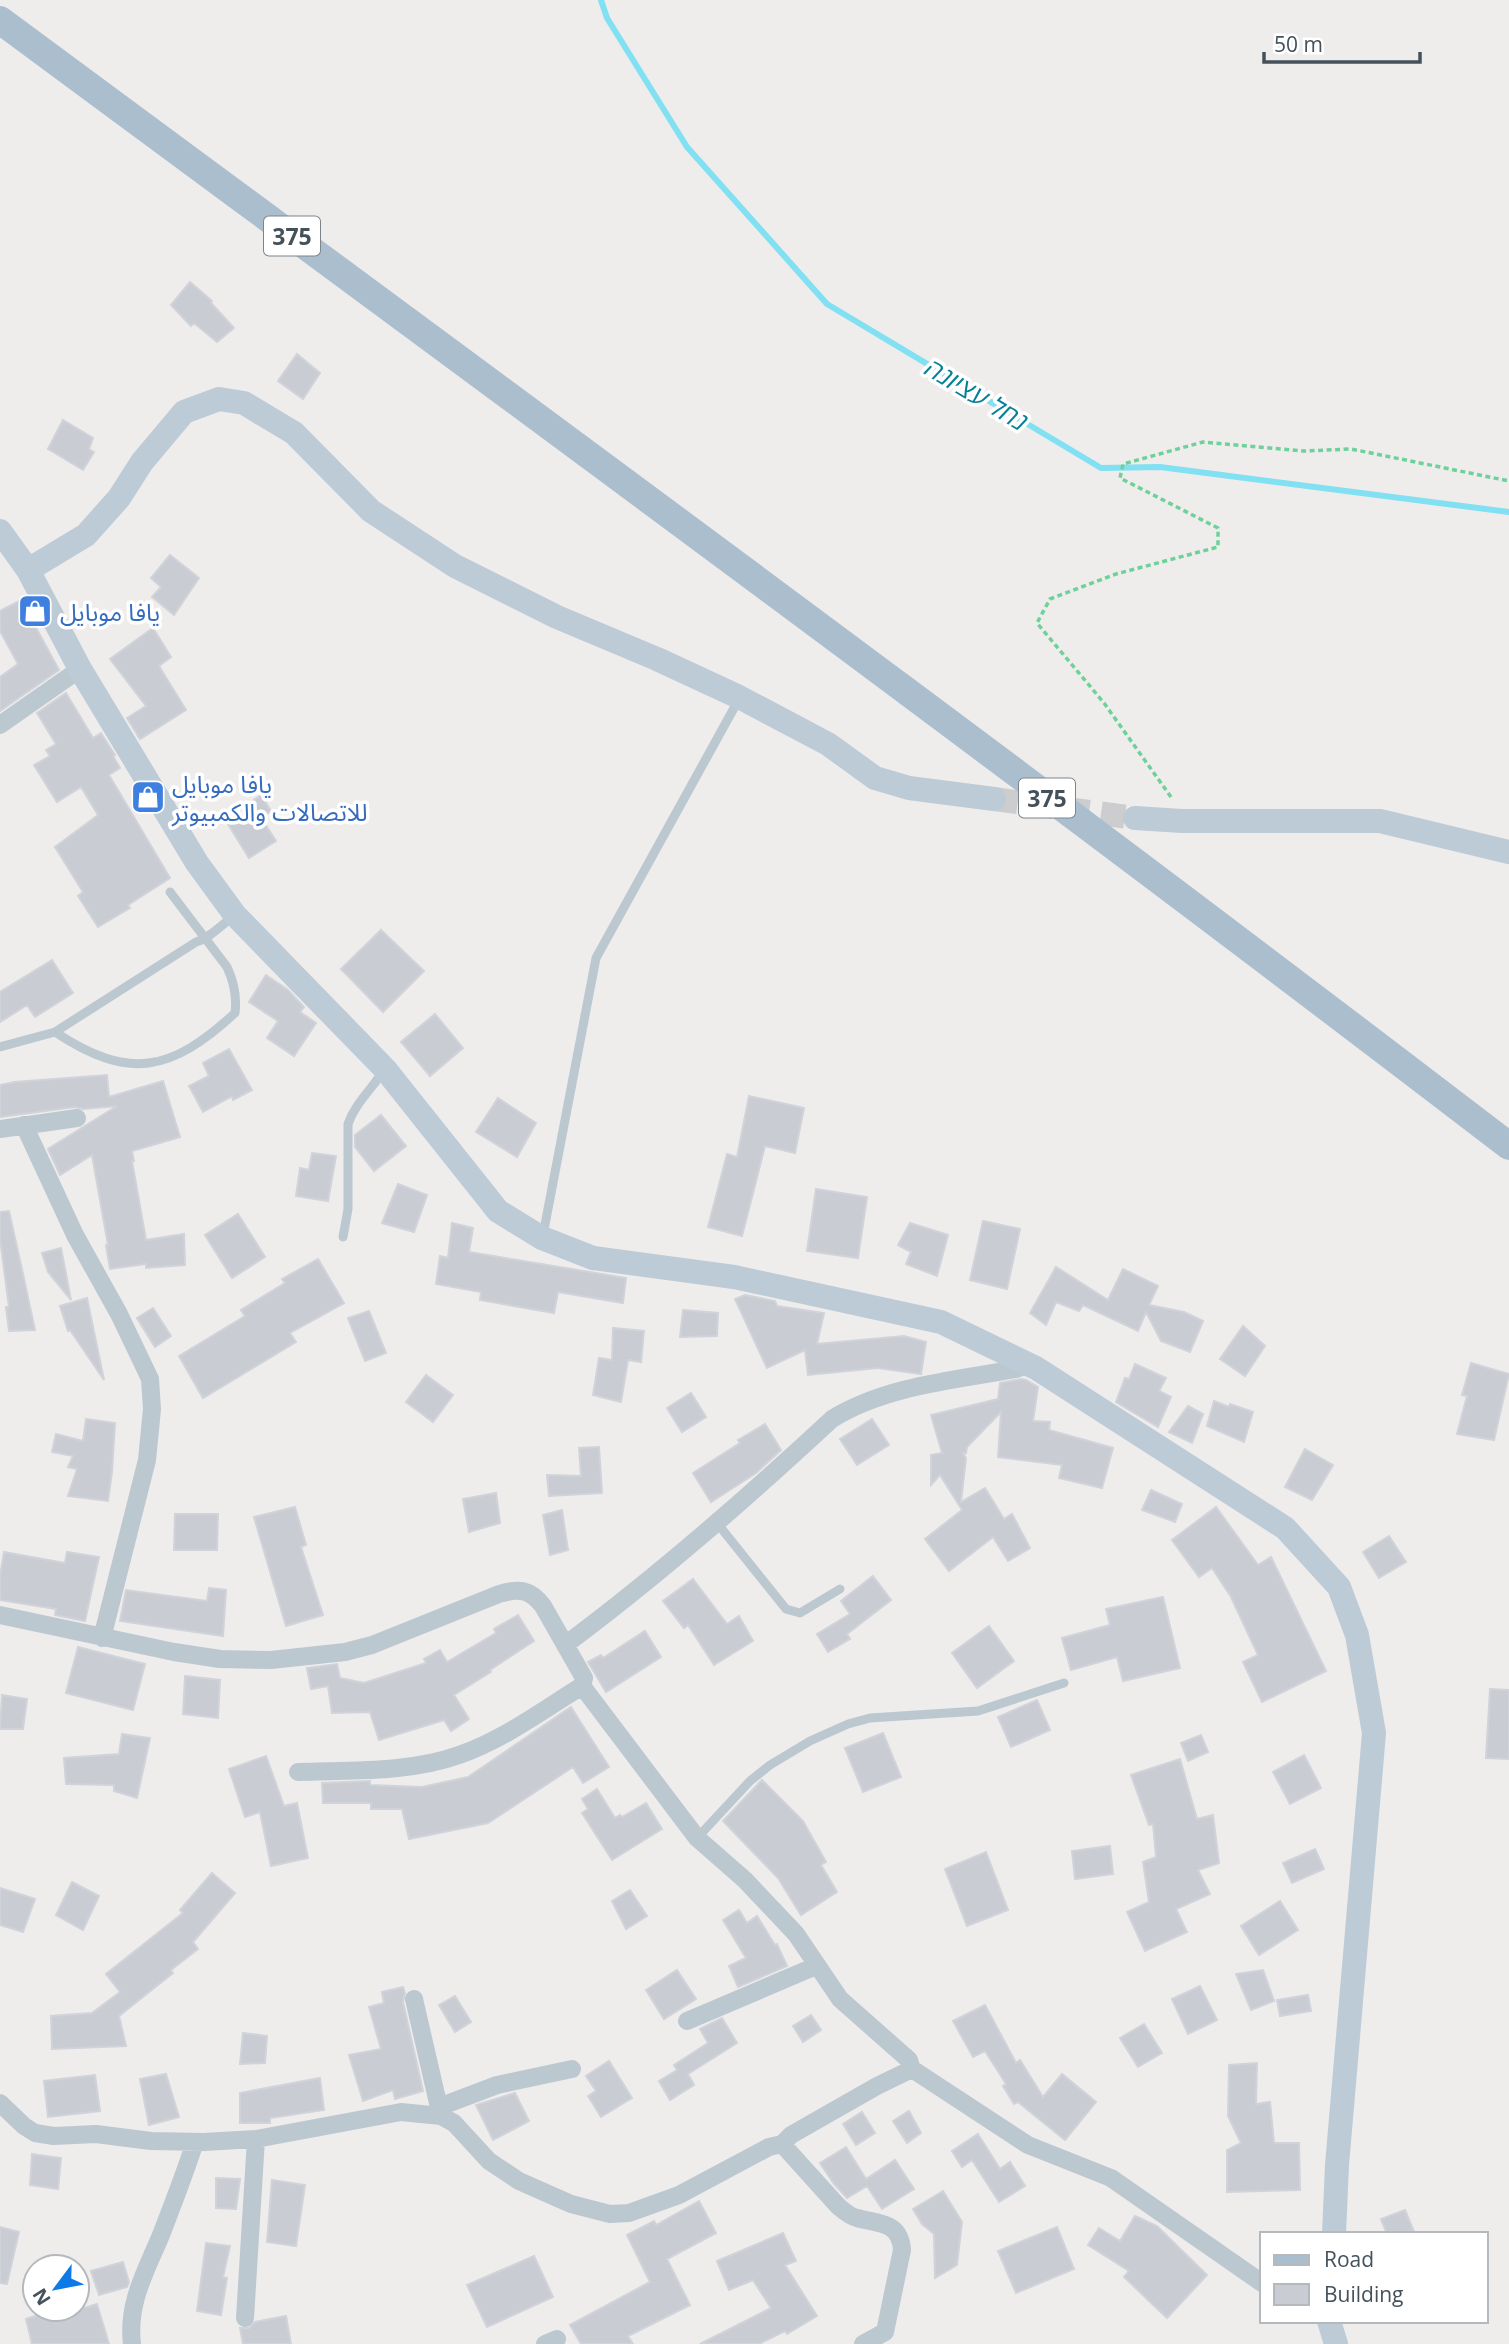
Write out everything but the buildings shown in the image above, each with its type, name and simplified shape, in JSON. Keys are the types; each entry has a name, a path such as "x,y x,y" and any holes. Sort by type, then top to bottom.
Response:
{"main road":[{"name":"375","path":"0,20 628,485 1353,1026 1509,1146"},
{"path":"29,570 86,535 119,498 142,463 184,412 219,398 244,403 294,433 370,510 455,566 558,617 740,697 828,744 875,778 909,788 994,799"},
{"path":"0,531 29,570 80,668 197,863 235,915 385,1069 498,1211 542,1238 593,1258 734,1277 942,1322 1036,1368 1285,1528 1339,1587 1357,1635 1374,1734 1337,2165 1334,2232"},
{"path":"1135,818 1182,821 1380,821 1509,852"}],"street":[{"path":"0,726 80,668"},
{"path":"0,1129 77,1118"},
{"path":"24,1125 75,1235 119,1314 150,1380 152,1409 147,1460 102,1638"},
{"path":"565,1645 631,1595 717,1523 832,1419 851,1408 938,1383 1016,1370 1027,1365"},
{"path":"0,1615 102,1638 220,1658 271,1660 309,1657 372,1645 514,1590 526,1590 536,1597 584,1678 582,1686 503,1735 438,1762 393,1768 298,1772"},
{"path":"582,1686 697,1838 761,1895 796,1934 840,1999 909,2060 912,2069 1028,2145 1111,2178 1260,2282"},
{"path":"687,2021 816,1966"},
{"path":"414,1999 440,2112 454,2123 489,2161 519,2181 571,2204 610,2214 629,2213 679,2195 769,2147 782,2144 791,2135 877,2085 912,2069"},
{"path":"0,2103 35,2133 54,2136 96,2134 151,2141 195,2142 256,2139 385,2113 440,2112 497,2085 572,2069"},
{"path":"245,2318 256,2139"},
{"path":"132,2344 132,2308 139,2285 195,2142"},
{"path":"782,2144 838,2206 858,2218 880,2221 893,2230 901,2241 890,2338 863,2344"}],"lane":[{"path":"542,1238 596,958 740,697"},
{"path":"55,1032 100,1056 130,1065 149,1065 203,1040 235,1013 232,979 227,967 170,892"},
{"path":"0,1047 55,1032 196,942 207,939 214,930 235,915"},
{"path":"343,1237 348,1209 348,1124 362,1098 385,1069"},
{"path":"717,1523 786,1609 800,1613 840,1589"},
{"path":"697,1838 750,1781 770,1765 810,1741 848,1724 870,1718 978,1711 1064,1683"}],"path":[{"path":"1182,821 1167,790 1152,768 1104,703 1037,623 1050,599 1116,574 1219,547 1218,528 1120,478 1123,464 1203,442 1304,451 1351,449 1509,481"}],"waterway":[{"name":"נחל עציונה","path":"601,0 607,18 687,147 827,304 1101,468 1160,467 1509,512"}],"tunnel":[{"path":"994,799 1135,818"}],"place":[{"name":"يافا موبايل","path":"35,611"},
{"name":"يافا موبايل للاتصالات والكمبيوتر","path":"148,797"}]}
